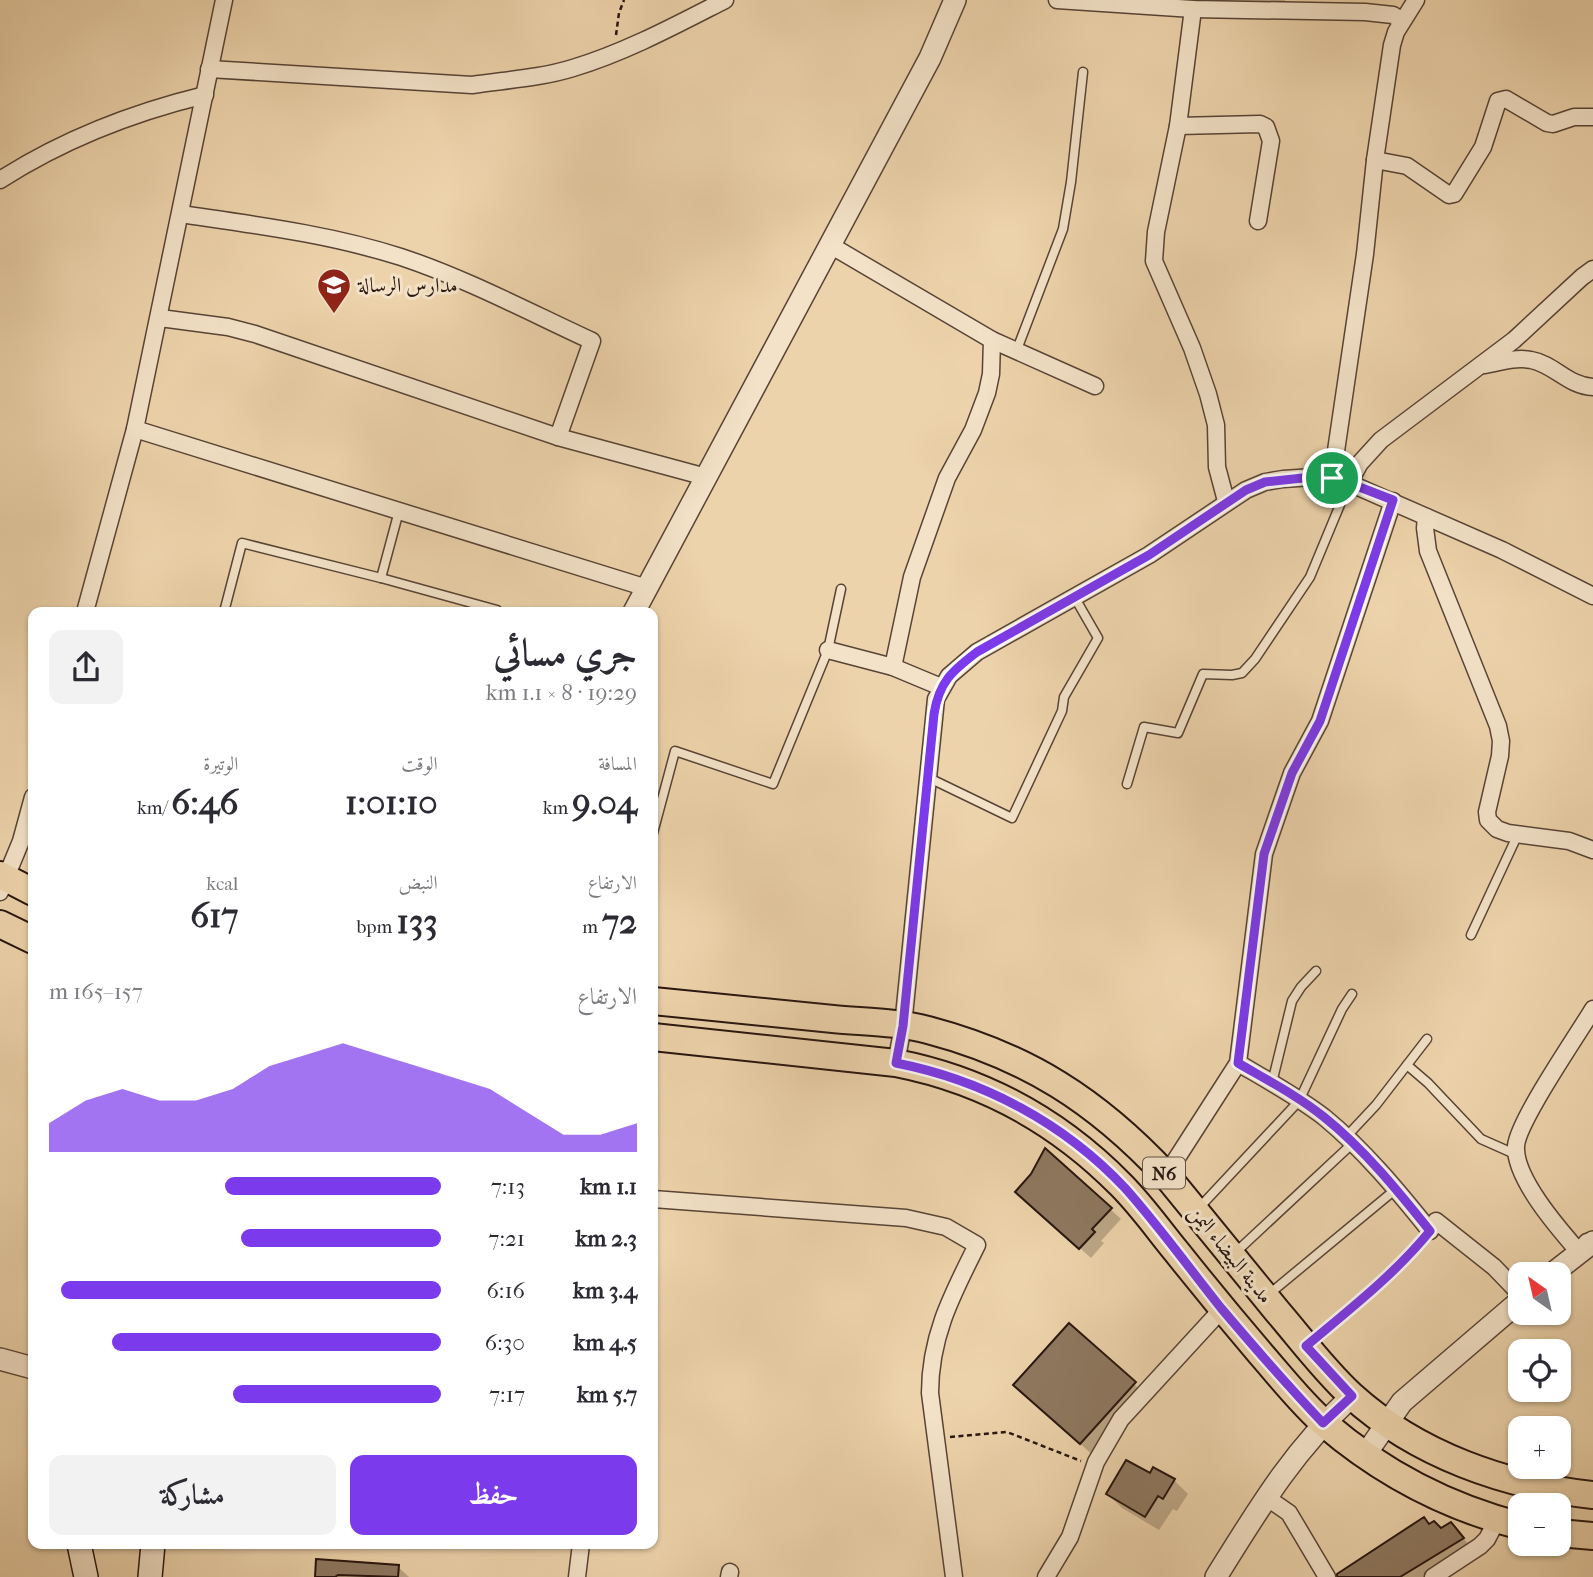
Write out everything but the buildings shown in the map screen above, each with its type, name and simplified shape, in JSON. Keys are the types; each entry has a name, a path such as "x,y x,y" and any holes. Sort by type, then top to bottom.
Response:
{"main road":[{"path":"2,882 28,890"},
{"path":"0,924 28,938"},
{"name":"مدينة البيضاء اليمن","path":"658,1001 927,1030 980,1046 1041,1073 1069,1090 1117,1127 1166,1175 1306,1346 1352,1396 1386,1423 1441,1454 1482,1471 1565,1492 1593,1495"},
{"name":"مدينة البيضاء اليمن","path":"658,1038 896,1063 948,1076 999,1096 1067,1137 1124,1187 1222,1309 1323,1423 1397,1477 1425,1492 1508,1523"},
{"path":"1571,1534 1593,1535"},
{"path":"80,1549 86,1577"},
{"path":"150,1577 153,1549"}],"street":[{"path":"86,607 135,429 225,0"},
{"path":"209,69 472,85 571,69 615,52 725,0"},
{"path":"636,607 930,58 955,0"},
{"path":"1058,0 1193,9 1365,12 1393,15 1402,21"},
{"path":"1332,478 1392,45 1402,21 1416,0"},
{"path":"1193,9 1178,126 1156,232 1154,261 1192,348 1208,394 1216,425 1217,467 1226,501"},
{"path":"0,180 51,150 101,127 152,108 205,94"},
{"path":"1375,160 1407,166 1449,195 1454,194 1483,147 1498,101 1506,99 1547,123 1574,117 1593,117"},
{"path":"1178,126 1260,124 1266,127 1271,141 1258,221"},
{"path":"181,214 321,236 391,254 443,273 592,341 558,437"},
{"path":"830,245 992,340 1095,386"},
{"path":"1349,483 1360,463 1381,440 1522,334 1593,269"},
{"path":"160,318 228,327 270,338 558,437 706,477"},
{"path":"893,667 912,577 947,478 973,430 987,393 991,374 992,340"},
{"path":"1479,366 1516,359 1531,360 1543,364 1571,382 1593,387"},
{"path":"135,429 646,588"},
{"path":"896,1063 903,1026 934,714 941,687 961,664 977,652 1149,555 1226,501 1265,482 1312,477 1332,478 1393,500 1593,596"},
{"path":"1166,1175 1238,1063 1264,854 1292,773 1320,721 1393,500"},
{"path":"1426,517 1428,551 1498,726 1501,741 1487,812 1488,820 1497,829 1569,841 1593,850"},
{"path":"828,650 893,667 941,687"},
{"path":"2,882 21,841 28,815"},
{"path":"1586,1247 1542,1206 1526,1179 1517,1155 1518,1136 1524,1124 1593,1009"},
{"path":"1238,1063 1321,1115 1396,1189 1430,1231 1436,1221 1494,1267 1508,1283"},
{"path":"658,1199 906,1218 946,1227 978,1245 939,1325 933,1349 930,1393 954,1577"},
{"path":"1567,1262 1586,1247 1593,1235"},
{"path":"1046,1577 1070,1537 1094,1466 1111,1434 1132,1405 1222,1309"},
{"path":"1365,1455 1402,1402 1508,1309"},
{"path":"0,1359 28,1367"},
{"path":"1216,1577 1291,1461 1323,1423 1352,1396"},
{"path":"1266,1497 1289,1513 1327,1577"},
{"path":"1433,1577 1458,1570 1487,1539 1508,1524"},
{"path":"577,1577 580,1549"}],"lane":[{"path":"1016,352 1063,229 1083,72"},
{"path":"1127,784 1144,727 1178,733 1203,674 1242,673 1255,659 1310,577 1349,483"},
{"path":"381,579 399,511"},
{"path":"225,607 242,543 486,607"},
{"path":"658,813 674,751 773,784 828,650 841,589"},
{"path":"928,777 1012,818 1062,711 1064,697 1098,638 1075,598"},
{"path":"1471,935 1518,834"},
{"path":"1272,1083 1292,1001 1300,987 1316,971"},
{"path":"1196,1211 1299,1101 1352,993"},
{"path":"1233,1255 1349,1140 1427,1040"},
{"path":"1407,1065 1428,1083 1481,1139 1517,1155"},
{"path":"1266,1297 1396,1189"},
{"path":"1306,1346 1384,1282 1430,1231"}],"path":[{"path":"615,52 619,13 624,0"},
{"path":"936,1439 1007,1432 1094,1466"}],"place":[{"name":"مدارس الرسالة","path":"334,315"}],"route":[{"path":"1332,478 1393,500 1320,721 1292,773 1264,854 1238,1063 1333,1125 1396,1189 1430,1231 1384,1282 1306,1346 1352,1396 1323,1423 1222,1309 1143,1209 1105,1169 1046,1122 999,1096 948,1076 896,1063 903,1026 936,699 949,676 977,652 1149,555 1246,490 1265,482 1283,479 1332,478"}]}
